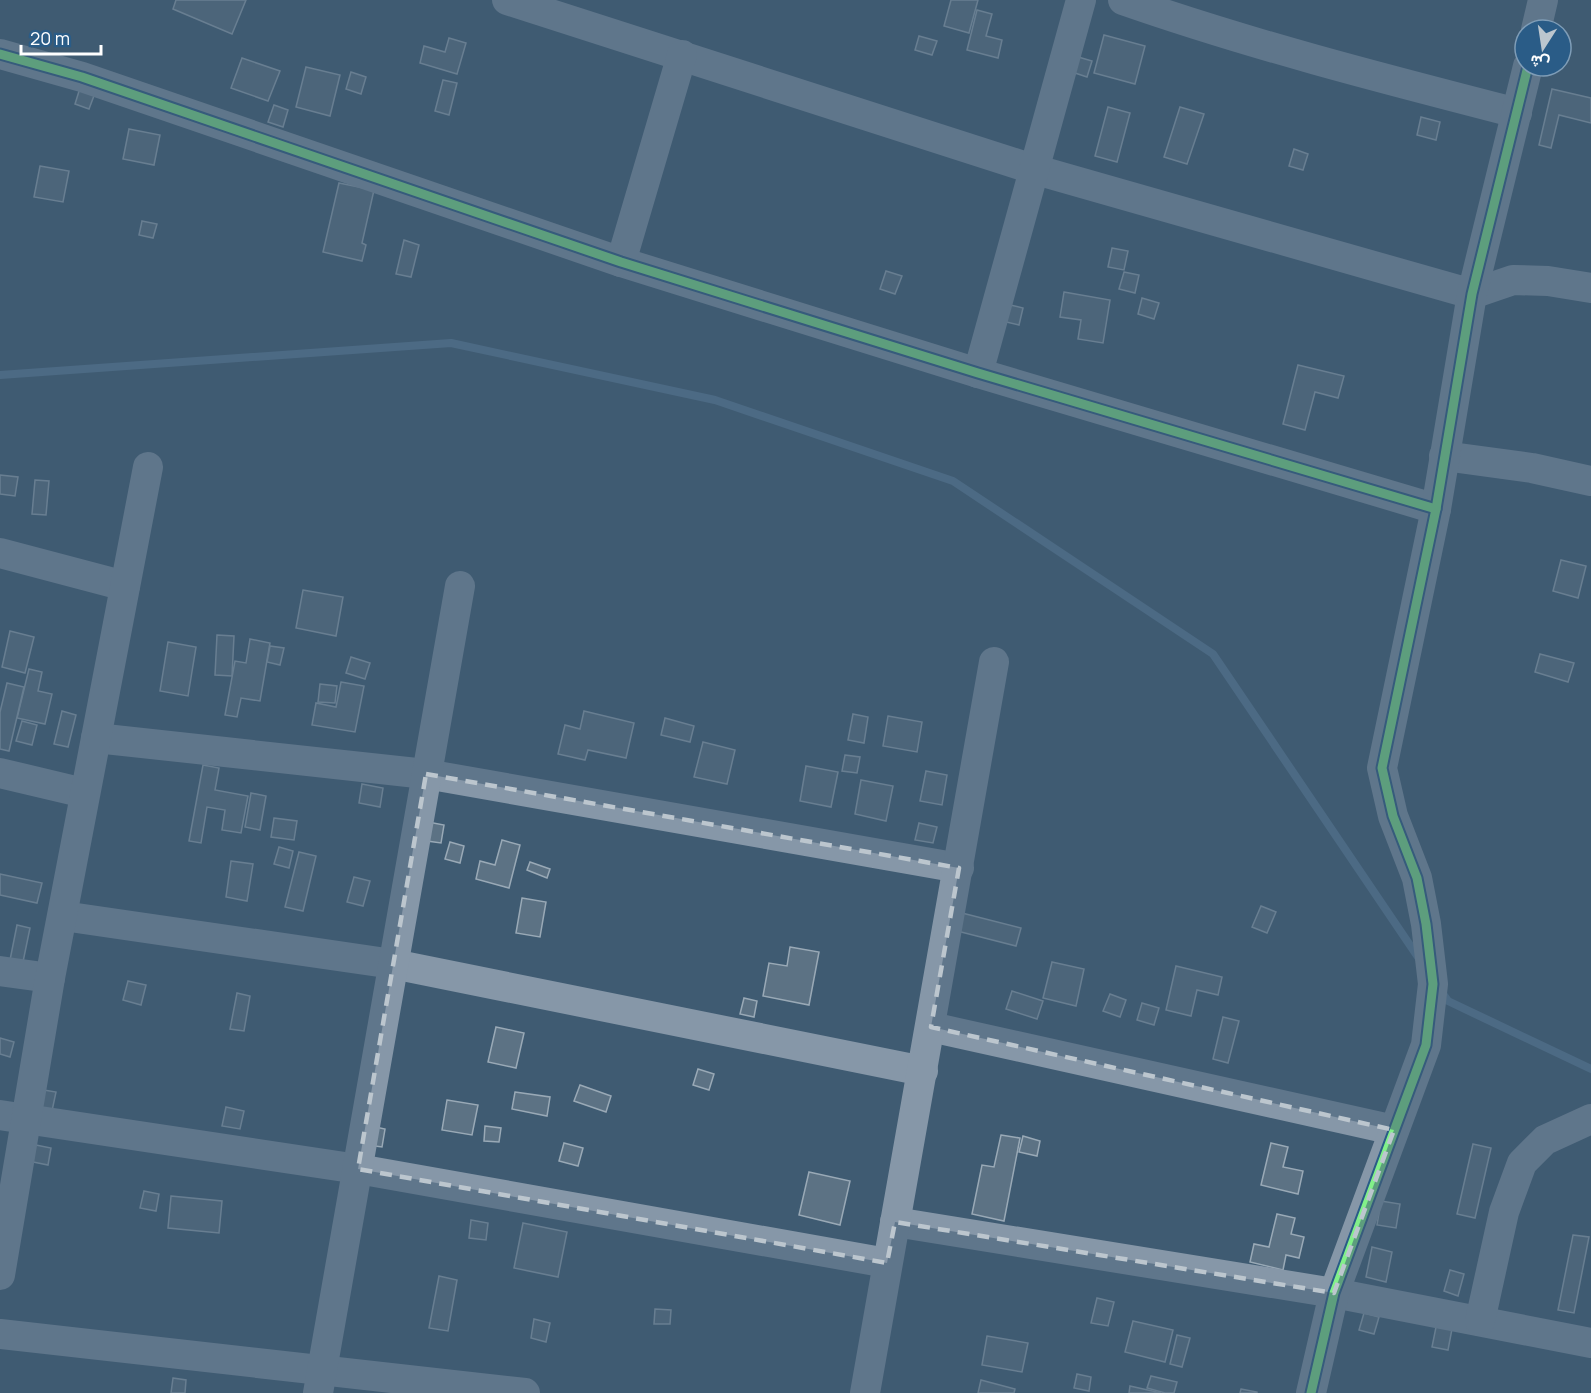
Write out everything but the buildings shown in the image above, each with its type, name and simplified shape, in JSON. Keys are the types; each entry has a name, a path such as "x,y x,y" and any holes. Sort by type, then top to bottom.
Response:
{"street":[{"path":"507,0 1034,169 1472,294 1513,280 1548,281 1591,288"},
{"path":"978,373 1081,0"},
{"path":"1123,0 1289,54 1517,113"},
{"path":"1539,18 1543,0"},
{"path":"0,54 82,77 621,262 978,373 1436,509"},
{"path":"621,262 682,55"},
{"path":"1311,1393 1334,1293 1426,1045 1433,984 1426,924 1417,878 1393,816 1382,768 1436,509 1472,294 1525,78"},
{"path":"1444,456 1532,468 1591,481"},
{"path":"0,1275 13,1117 50,978 63,916 84,793 148,467"},
{"path":"0,553 125,586"},
{"path":"319,1382 460,586"},
{"path":"865,1393 994,662"},
{"path":"96,738 426,774 958,868"},
{"path":"0,773 84,793"},
{"path":"63,916 393,964 923,1071"},
{"path":"0,971 50,978"},
{"path":"931,1027 1394,1130"},
{"path":"13,1117 358,1169 887,1263"},
{"path":"1480,1321 1504,1212 1522,1162 1545,1140 1591,1119"},
{"path":"895,1222 1334,1293 1591,1343"},
{"path":"0,1334 319,1382 417,1380 525,1393"}],"highlighted area":[{"path":"426,774 959,868 931,1027 1394,1130 1334,1293 895,1222 887,1263 358,1169"}],"waterway":[{"path":"0,375 451,343 715,400 953,481 1213,654 1420,960"},
{"path":"1441,991 1448,1001 1591,1069"}],"cycle path":[{"path":"0,54 82,77 621,262 978,373 1436,509"},
{"path":"1311,1393 1334,1293 1426,1045 1433,984 1426,924 1417,878 1393,816 1382,768 1436,509 1472,294 1525,78"}]}
